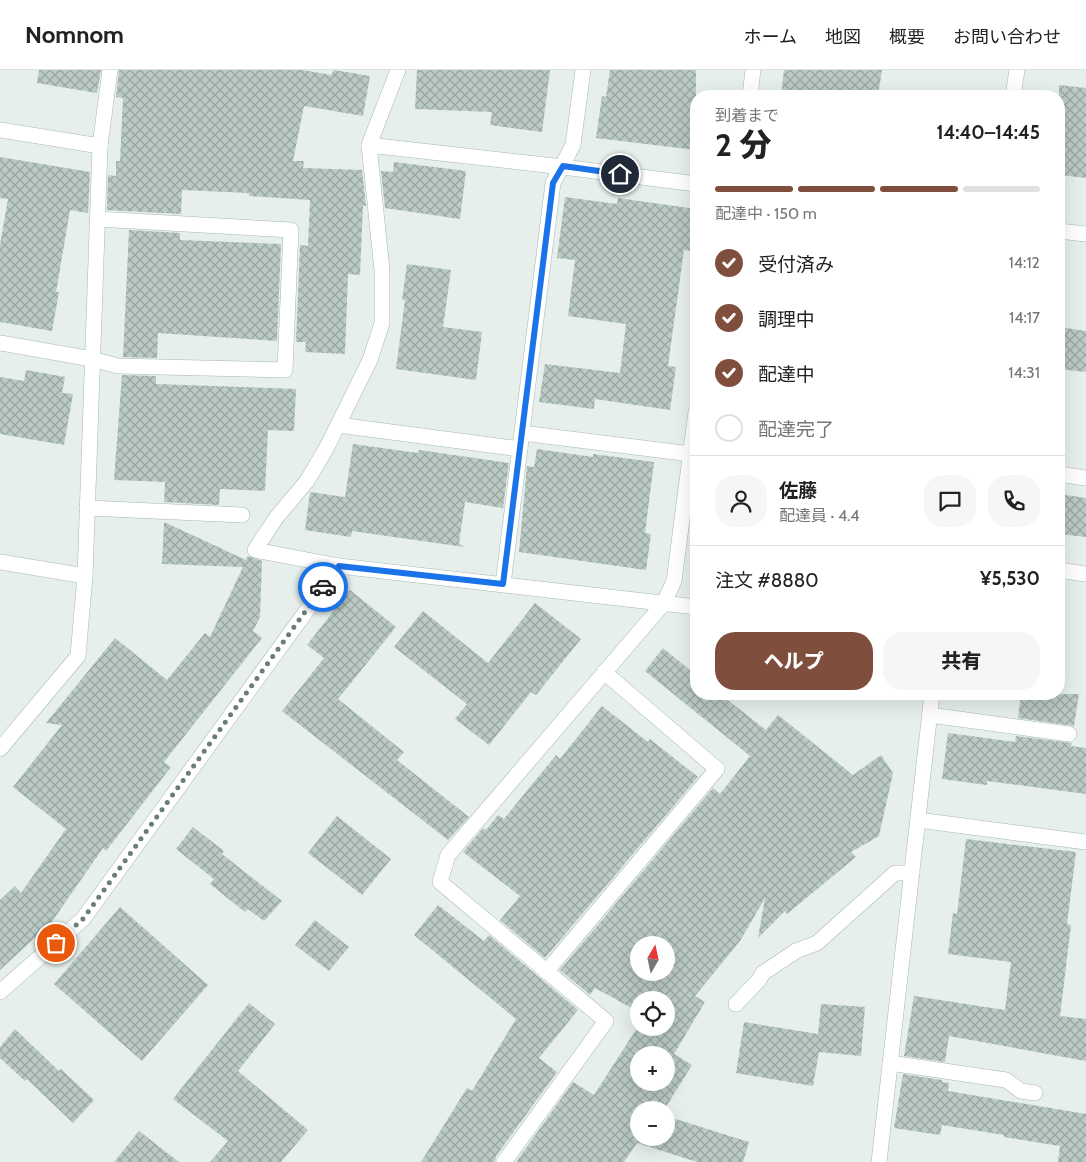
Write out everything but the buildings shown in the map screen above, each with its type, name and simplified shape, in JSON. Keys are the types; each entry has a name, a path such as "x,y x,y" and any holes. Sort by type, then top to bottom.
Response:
{"street":[{"path":"0,749 78,656 85,576 100,146 110,70"},
{"path":"398,70 369,146 382,270 382,324 370,360 338,426 306,481 276,518 255,550 339,566 690,606"},
{"path":"503,584 553,183 573,145 583,70"},
{"path":"751,90 753,70"},
{"path":"1014,90 1017,70"},
{"path":"0,130 100,146"},
{"path":"369,146 563,166 690,183"},
{"path":"0,343 92,359 118,366 285,370 290,230 97,219"},
{"path":"1065,232 1086,234"},
{"path":"338,426 520,449"},
{"path":"522,433 690,454"},
{"path":"504,1162 606,1021 440,882 448,855 664,603 674,582 690,462"},
{"path":"1065,475 1086,478"},
{"path":"87,508 242,515"},
{"path":"0,562 85,576"},
{"path":"0,992 83,919 339,566"},
{"path":"1065,571 1086,574"},
{"path":"546,972 717,769 604,672"},
{"path":"878,1162 931,700"},
{"path":"930,715 1069,734"},
{"path":"918,820 1086,842"},
{"path":"736,1004 759,980 763,972 796,951 817,942 894,873 912,873"},
{"path":"890,1063 1006,1080 1021,1090 1035,1093"}],"way so far":[{"path":"56,943 83,919 323,587"}],"route":[{"path":"323,587 339,566 503,584 553,183 563,166 620,174"}]}
